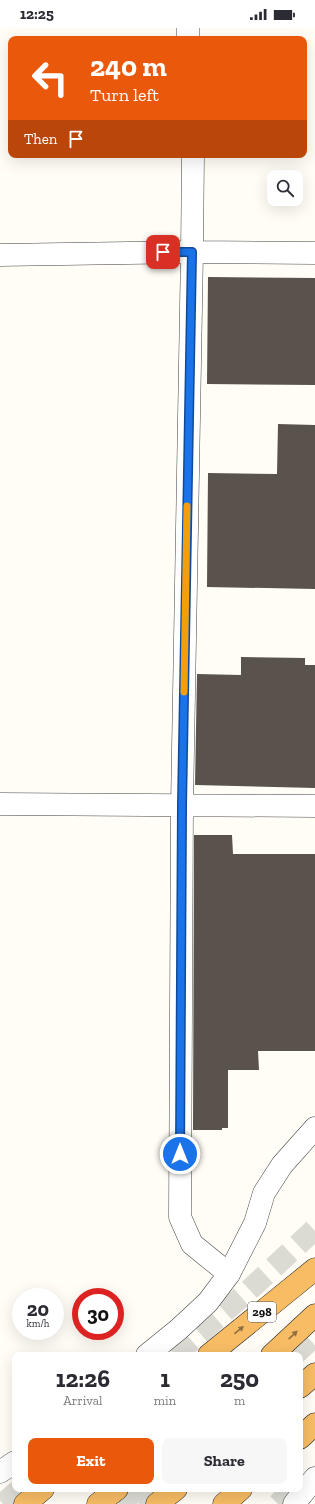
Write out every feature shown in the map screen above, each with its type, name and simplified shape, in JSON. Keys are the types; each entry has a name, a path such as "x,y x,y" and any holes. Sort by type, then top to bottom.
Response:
{"highway":[{"name":"298","path":"212,1352 315,1269"},
{"path":"275,1352 315,1315"},
{"path":"303,1384 315,1374"},
{"path":"303,1435 315,1424"},
{"path":"25,1504 39,1492"},
{"path":"98,1504 113,1492"},
{"path":"157,1504 172,1492"},
{"path":"224,1504 238,1492"}],"street":[{"path":"193,158 182,805 180,1217 192,1244 229,1274"},
{"path":"0,255 192,252 315,253"},
{"path":"0,804 315,806"},
{"path":"151,1352 179,1329 208,1302 229,1274 255,1223 264,1193 282,1165 315,1128"},
{"path":"0,1472 12,1464"},
{"path":"294,1504 315,1478"}],"building":[{"path":"208,277 315,278 315,385 207,384"},
{"path":"278,424 315,425 315,589 207,587 208,473 277,474"},
{"path":"241,657 305,658 305,665 315,665 315,788 195,785 197,674 241,675"},
{"path":"194,835 232,835 233,854 315,854 315,1051 258,1051 259,1070 228,1070 228,1128 222,1128 222,1130 193,1130"}],"tunnel":[{"path":"178,1352 246,1293 315,1229"},
{"path":"297,1352 315,1336"},
{"path":"3,1504 17,1492"},
{"path":"119,1504 134,1492"},
{"path":"139,1504 154,1492"},
{"path":"278,1504 290,1492"}],"slow traffic":[{"path":"184,692 187,506"}],"route":[{"path":"163,252 192,252 182,805 180,1154"}]}
